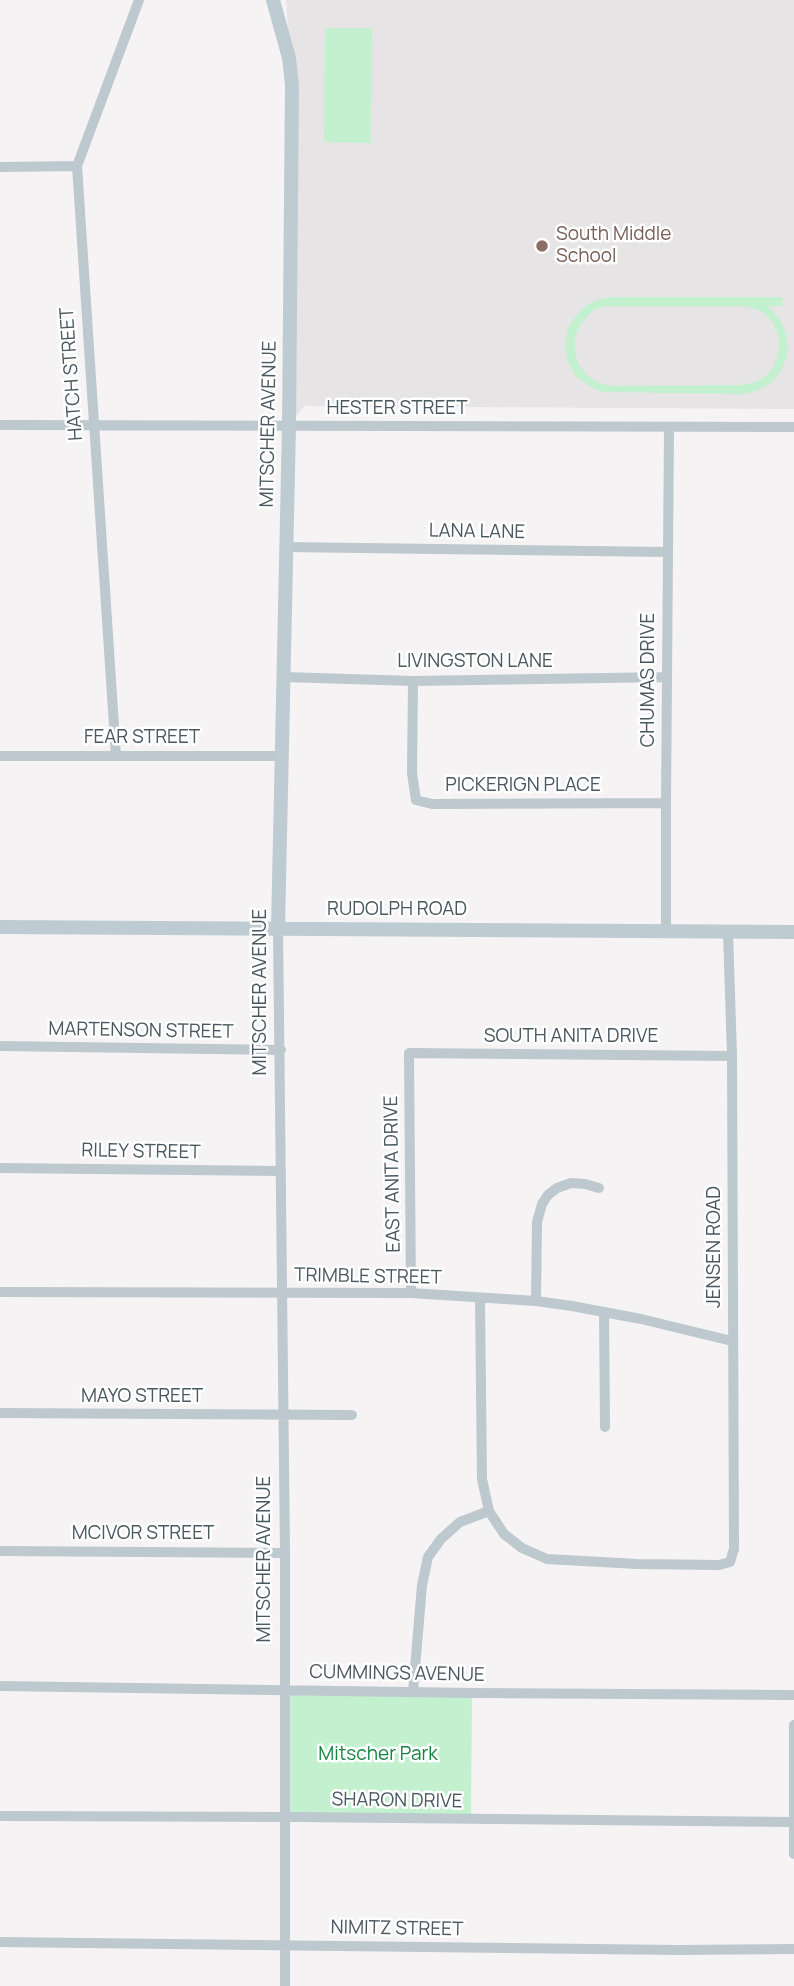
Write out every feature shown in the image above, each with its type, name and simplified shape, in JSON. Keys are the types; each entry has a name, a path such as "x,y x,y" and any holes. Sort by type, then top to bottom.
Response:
{"street":[{"name":"HATCH STREET","path":"116,756 77,166 139,0"},
{"name":"MITSCHER AVENUE","path":"272,0 289,58 292,85 289,426 278,928 285,1553 285,1986"},
{"path":"0,167 77,166"},
{"name":"HESTER STREET","path":"0,425 794,427"},
{"name":"CHUMAS DRIVE","path":"666,932 669,428"},
{"name":"LANA LANE","path":"285,547 667,552"},
{"name":"LIVINGSTON LANE","path":"284,677 413,681 667,677"},
{"name":"PICKERIGN PLACE","path":"413,681 412,773 416,800 432,804 666,803"},
{"name":"FEAR STREET","path":"0,756 283,756"},
{"name":"RUDOLPH ROAD","path":"0,927 794,932"},
{"name":"JENSEN ROAD","path":"488,1511 504,1534 522,1548 547,1559 637,1564 719,1565 730,1562 734,1549 729,931"},
{"name":"MARTENSON STREET","path":"0,1046 281,1050"},
{"name":"SOUTH ANITA DRIVE","path":"409,1053 732,1056"},
{"name":"EAST ANITA DRIVE","path":"409,1053 411,1293"},
{"name":"RILEY STREET","path":"0,1168 281,1171"},
{"path":"536,1301 537,1222 542,1205 548,1195 570,1183 599,1188"},
{"name":"TRIMBLE STREET","path":"0,1292 411,1293 536,1301 604,1312 732,1341"},
{"path":"414,1692 422,1585 428,1557 441,1539 460,1522 488,1511 482,1479 480,1298"},
{"path":"604,1312 605,1427"},
{"name":"MAYO STREET","path":"0,1413 352,1415"},
{"name":"MCIVOR STREET","path":"0,1551 285,1553"},
{"name":"CUMMINGS AVENUE","path":"0,1686 794,1695"},
{"path":"794,1725 794,1854"},
{"name":"SHARON DRIVE","path":"0,1816 793,1822"},
{"name":"NIMITZ STREET","path":"0,1942 651,1950 794,1949"}],"shaded area":[{"name":"South Middle School","path":"286,0 794,0 794,409 304,406 289,426 292,85"}],"green space":[{"path":"325,28 372,28 371,143 324,142"},
{"path":"611,297 783,297 782,306 768,306 780,320 786,333 786,358 773,381 761,389 745,394 601,392 575,375 565,346 567,330 575,317 585,306","holes":["740,306 764,313 773,323 778,335 779,347 773,367 766,376 756,382 741,385 611,386 598,383 579,365 575,338 580,325 597,308"]},
{"name":"Mitscher Park","path":"284,1689 472,1693 471,1820 285,1817"}],"place":[{"name":"South Middle School","path":"542,246"}]}
